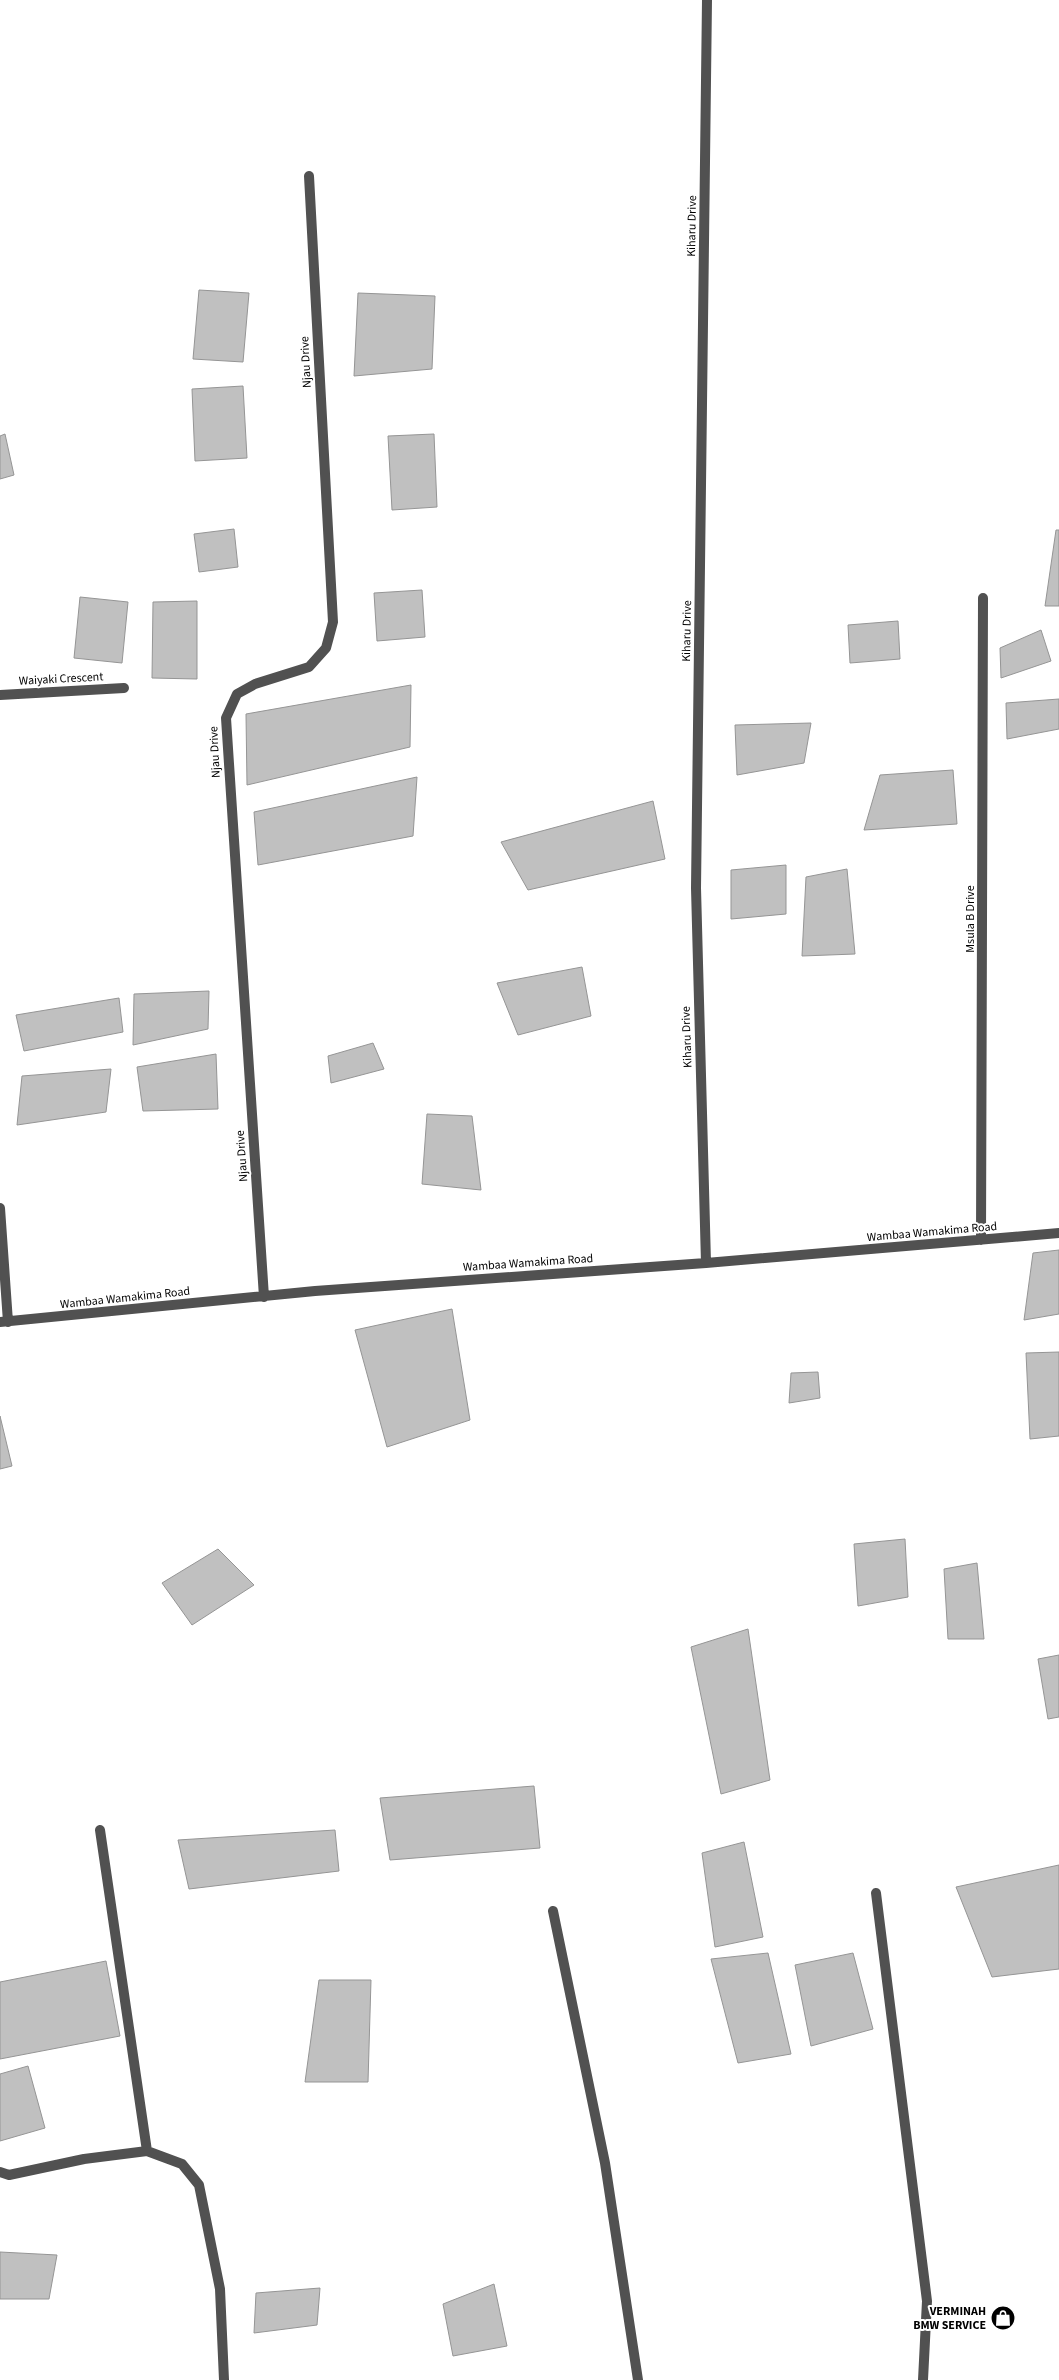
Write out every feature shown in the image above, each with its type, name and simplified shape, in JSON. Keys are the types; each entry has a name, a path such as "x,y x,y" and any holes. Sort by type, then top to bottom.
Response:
{"street":[{"name":"Kiharu Drive","path":"706,1263 696,888 707,0"},
{"name":"Njau Drive","path":"264,1297 226,718 237,694 255,684 309,667 326,648 333,622 308,176"},
{"name":"Msula B Drive","path":"981,1240 983,598"},
{"name":"Waiyaki Crescent","path":"0,695 124,688"},
{"path":"0,1208 4,1322"},
{"name":"Wambaa Wamakima Road","path":"4,1322 264,1297 706,1263 1059,1233"},
{"path":"100,1830 147,2151"},
{"path":"876,1893 927,2301 923,2380"},
{"path":"553,1911 605,2163 638,2380"},
{"path":"0,2172 9,2175 84,2159 147,2151 182,2164 199,2185 220,2289 224,2380"}],"building":[{"path":"199,290 249,293 243,362 193,359"},
{"path":"358,293 435,296 432,369 354,376"},
{"path":"243,386 247,458 195,461 192,389"},
{"path":"5,434 14,475 0,479 0,436"},
{"path":"434,434 437,507 392,510 388,436"},
{"path":"234,529 238,567 199,572 194,534"},
{"path":"1056,530 1059,530 1059,606 1045,606"},
{"path":"422,590 425,637 377,641 374,593"},
{"path":"80,597 128,602 122,663 74,658"},
{"path":"197,601 197,679 152,678 153,602"},
{"path":"898,621 900,659 850,663 848,625"},
{"path":"1041,630 1051,661 1001,678 1000,648"},
{"path":"411,685 410,747 247,785 246,714"},
{"path":"1059,699 1059,729 1007,739 1006,703"},
{"path":"811,723 804,763 737,775 735,725"},
{"path":"953,770 957,824 864,830 880,775"},
{"path":"417,777 413,836 258,865 254,812"},
{"path":"653,801 665,859 528,890 501,842"},
{"path":"786,865 786,914 731,919 731,870"},
{"path":"847,869 855,954 802,956 806,877"},
{"path":"582,967 591,1016 518,1035 497,983"},
{"path":"209,991 208,1029 133,1045 134,994"},
{"path":"119,998 123,1032 24,1051 16,1015"},
{"path":"373,1043 384,1069 331,1083 328,1056"},
{"path":"216,1054 218,1109 143,1111 137,1067"},
{"path":"111,1069 106,1112 17,1125 22,1076"},
{"path":"427,1114 472,1116 481,1190 422,1184"},
{"path":"1059,1250 1059,1314 1024,1320 1033,1253"},
{"path":"452,1309 470,1420 387,1447 355,1330"},
{"path":"1059,1352 1059,1436 1030,1439 1026,1353"},
{"path":"818,1372 820,1398 789,1403 791,1373"},
{"path":"0,1416 12,1466 0,1469"},
{"path":"905,1539 908,1597 858,1606 854,1544"},
{"path":"218,1549 254,1585 192,1625 162,1583"},
{"path":"977,1563 984,1639 948,1639 944,1569"},
{"path":"748,1629 770,1780 721,1794 691,1647"},
{"path":"1059,1655 1059,1717 1048,1719 1038,1659"},
{"path":"534,1786 540,1848 390,1860 380,1798"},
{"path":"335,1830 339,1871 189,1889 178,1840"},
{"path":"744,1842 763,1937 715,1947 702,1853"},
{"path":"1059,1865 1059,1969 992,1977 956,1887"},
{"path":"768,1953 791,2054 738,2063 711,1959"},
{"path":"853,1953 873,2029 811,2046 795,1965"},
{"path":"106,1961 120,2036 0,2059 0,1982"},
{"path":"319,1980 371,1980 368,2082 305,2082"},
{"path":"28,2066 45,2128 0,2141 0,2074"},
{"path":"0,2252 57,2255 49,2299 0,2299"},
{"path":"494,2284 507,2346 453,2356 443,2304"},
{"path":"320,2288 317,2325 254,2333 256,2293"}],"place":[{"name":"VERMINAH BMW SERVICE","path":"1003,2318"}]}
